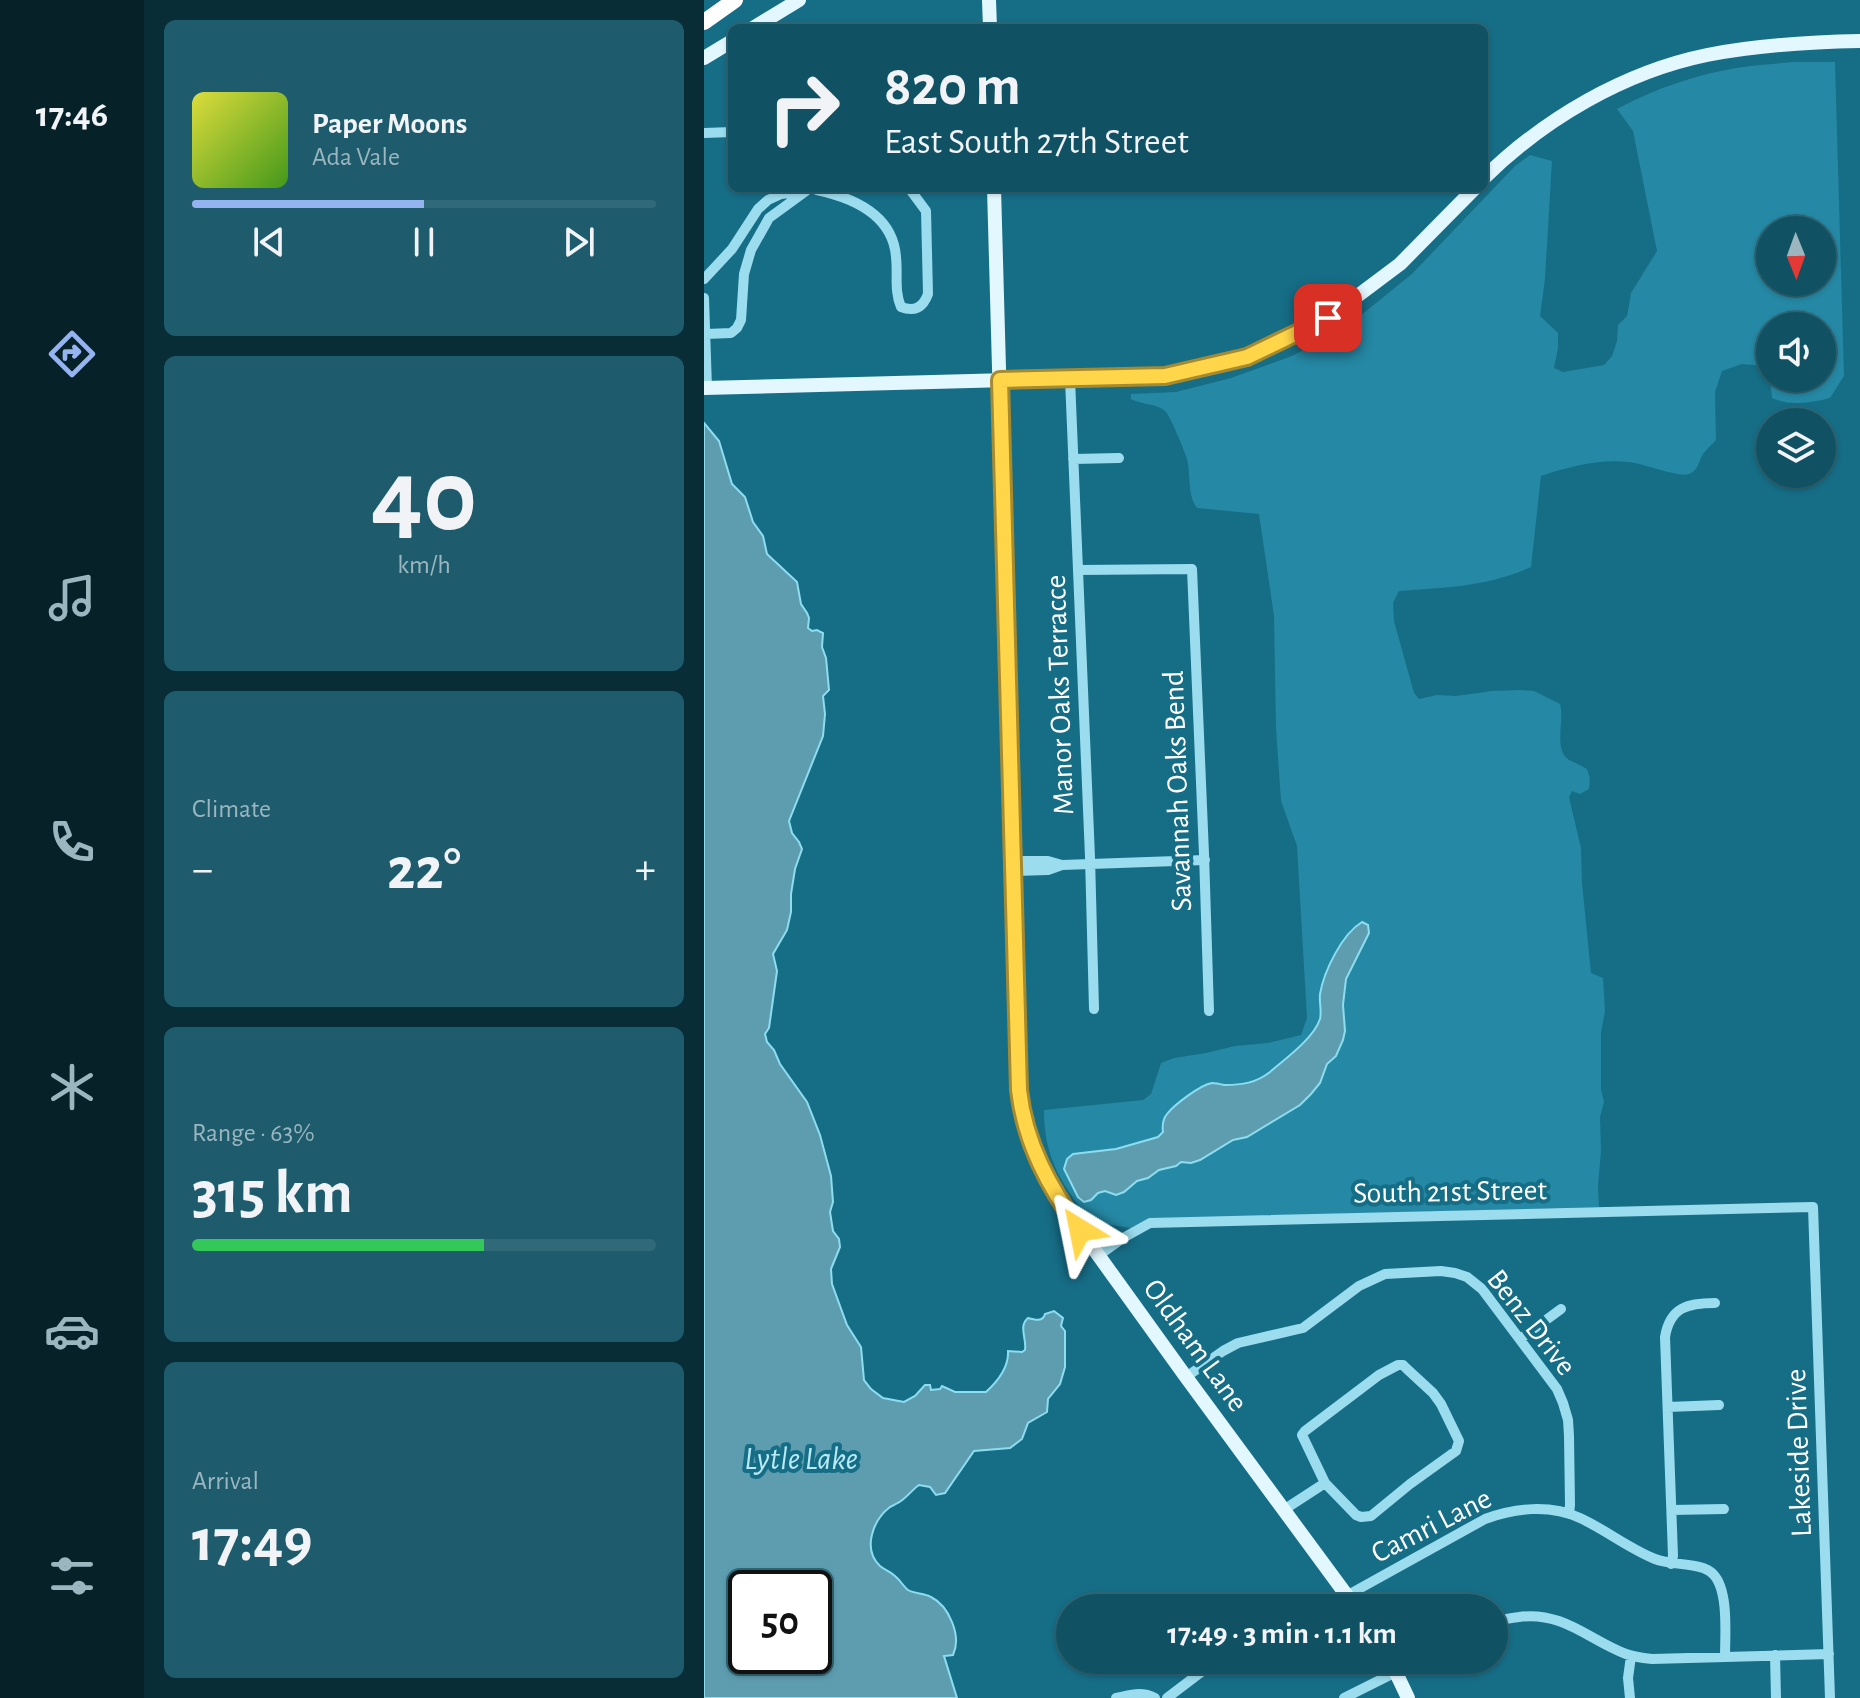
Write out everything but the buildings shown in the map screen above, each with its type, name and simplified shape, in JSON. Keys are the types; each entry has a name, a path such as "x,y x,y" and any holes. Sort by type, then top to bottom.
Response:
{"highway":[{"path":"704,22 735,0"}],"main road":[{"path":"760,24 799,0"},
{"path":"989,0 990,24"},
{"path":"1488,174 1551,123 1633,79 1704,56 1731,51 1802,42 1860,41"},
{"path":"704,58 728,43"},
{"name":"Oldham Lane","path":"994,192 1019,1090 1024,1122 1033,1150 1055,1195 1346,1594"},
{"path":"705,388 1165,376 1247,357 1328,318 1400,264 1471,192"},
{"path":"1397,1674 1408,1698"}],"street":[{"path":"704,133 728,132"},
{"path":"704,279 735,243 758,209 781,194 796,192"},
{"path":"706,334 731,333 737,328 741,320 744,274 751,250 769,218 809,192"},
{"path":"824,192 857,202 873,213 890,232 895,247 897,298 901,307 909,310 925,303 928,294 926,211 912,192"},
{"path":"781,194 781,209"},
{"path":"735,243 751,250"},
{"path":"704,298 705,388"},
{"name":"Manor Oaks Terracce","path":"1070,379 1094,1009"},
{"path":"1073,459 1119,458"},
{"name":"Savannah Oaks Bend","path":"1078,570 1192,569 1209,1011"},
{"path":"1012,866 1048,870 1062,865 1205,860"},
{"name":"South 21st Street","path":"1098,1256 1150,1223 1813,1207"},
{"name":"Lakeside Drive","path":"1813,1207 1830,1698"},
{"name":"Benz Drive","path":"1186,1377 1238,1343 1303,1328 1359,1286 1385,1274 1441,1271 1467,1277 1482,1289 1557,1389 1568,1420 1569,1514"},
{"path":"1671,1564 1672,1510 1665,1337 1669,1319 1676,1312 1697,1303 1715,1303"},
{"path":"1520,1339 1561,1309"},
{"path":"1403,1365 1441,1404 1459,1441 1456,1451 1367,1517 1356,1515 1325,1483 1302,1435 1379,1375 1403,1365"},
{"path":"1668,1407 1719,1405"},
{"path":"1285,1509 1325,1483"},
{"name":"Camri Lane","path":"1364,1594 1453,1535 1502,1512 1538,1509 1569,1514 1643,1553 1671,1564 1704,1568 1713,1574 1723,1593 1725,1657"},
{"path":"1672,1510 1724,1509"},
{"path":"1508,1619 1525,1616 1562,1621 1631,1656 1652,1659 1829,1654"},
{"path":"1775,1655 1776,1698"},
{"path":"1630,1698 1628,1678 1631,1656"},
{"path":"1167,1698 1199,1674"},
{"path":"1344,1698 1381,1674"},
{"path":"1116,1698 1145,1693 1155,1698"}],"shaded area":[{"path":"1792,62 1835,62 1844,376 1836,389 1836,312 1756,312 1756,365 1742,364 1722,371 1715,392 1716,440 1692,473 1677,474 1617,461 1584,464 1541,476 1531,567 1482,582 1399,591 1393,603 1394,621 1414,693 1419,699 1492,691 1534,691 1560,704 1560,742 1564,755 1587,769 1589,789 1580,794 1572,791 1569,797 1581,848 1591,973 1603,978 1605,1011 1601,1033 1601,1089 1604,1102 1600,1117 1599,1207 1149,1219 1131,1228 1091,1222 1071,1195 1051,1157 1044,1110 1143,1100 1151,1094 1161,1063 1301,1035 1307,1018 1297,846 1281,801 1274,616 1259,514 1197,508 1190,491 1187,459 1168,415 1158,407 1131,399 1131,394 1176,392 1231,378 1292,356 1324,339 1355,320 1412,274 1515,166 1530,155 1552,161 1540,316 1558,333 1554,368 1563,372 1604,365 1612,356 1618,325 1627,316 1631,293 1657,251 1633,131 1617,109 1690,79 1750,66"},
{"path":"1771,392 1834,392 1830,398 1816,401 1786,402 1772,398"}],"water":[{"name":"Lytle Lake","path":"704,423 719,441 732,484 745,497 753,522 763,536 767,554 797,582 801,604 809,618 808,628 823,633 822,647 829,690 823,696 823,736 789,821 802,849 795,869 787,930 773,954 777,971 769,1028 765,1034 780,1064 807,1102 820,1135 831,1176 833,1231 840,1247 831,1269 832,1284 847,1325 861,1347 864,1380 883,1398 904,1402 925,1385 930,1385 931,1390 942,1386 955,1392 986,1392 1002,1373 1008,1351 1025,1350 1023,1329 1028,1318 1041,1319 1054,1311 1063,1318 1065,1367 1060,1384 1048,1399 1047,1412 1028,1423 1022,1439 1010,1448 974,1451 945,1493 936,1495 930,1487 919,1485 884,1513 872,1535 872,1551 880,1566 908,1590 937,1601 948,1614 956,1639 953,1655 944,1656 957,1698 704,1698"},
{"path":"1362,922 1368,925 1369,933 1346,979 1343,1040 1336,1056 1327,1064 1320,1083 1300,1105 1247,1137 1233,1140 1200,1160 1181,1162 1159,1170 1124,1192 1116,1195 1105,1191 1084,1202 1078,1197 1064,1169 1067,1159 1073,1154 1116,1149 1158,1137 1163,1132 1167,1114 1194,1091 1212,1083 1231,1085 1254,1081 1265,1076 1298,1048 1320,1019 1320,994 1335,954"}],"route":[{"path":"1080,1230 1055,1195 1033,1150 1024,1122 1019,1090 1000,380 1165,376 1247,357 1328,318"}]}
